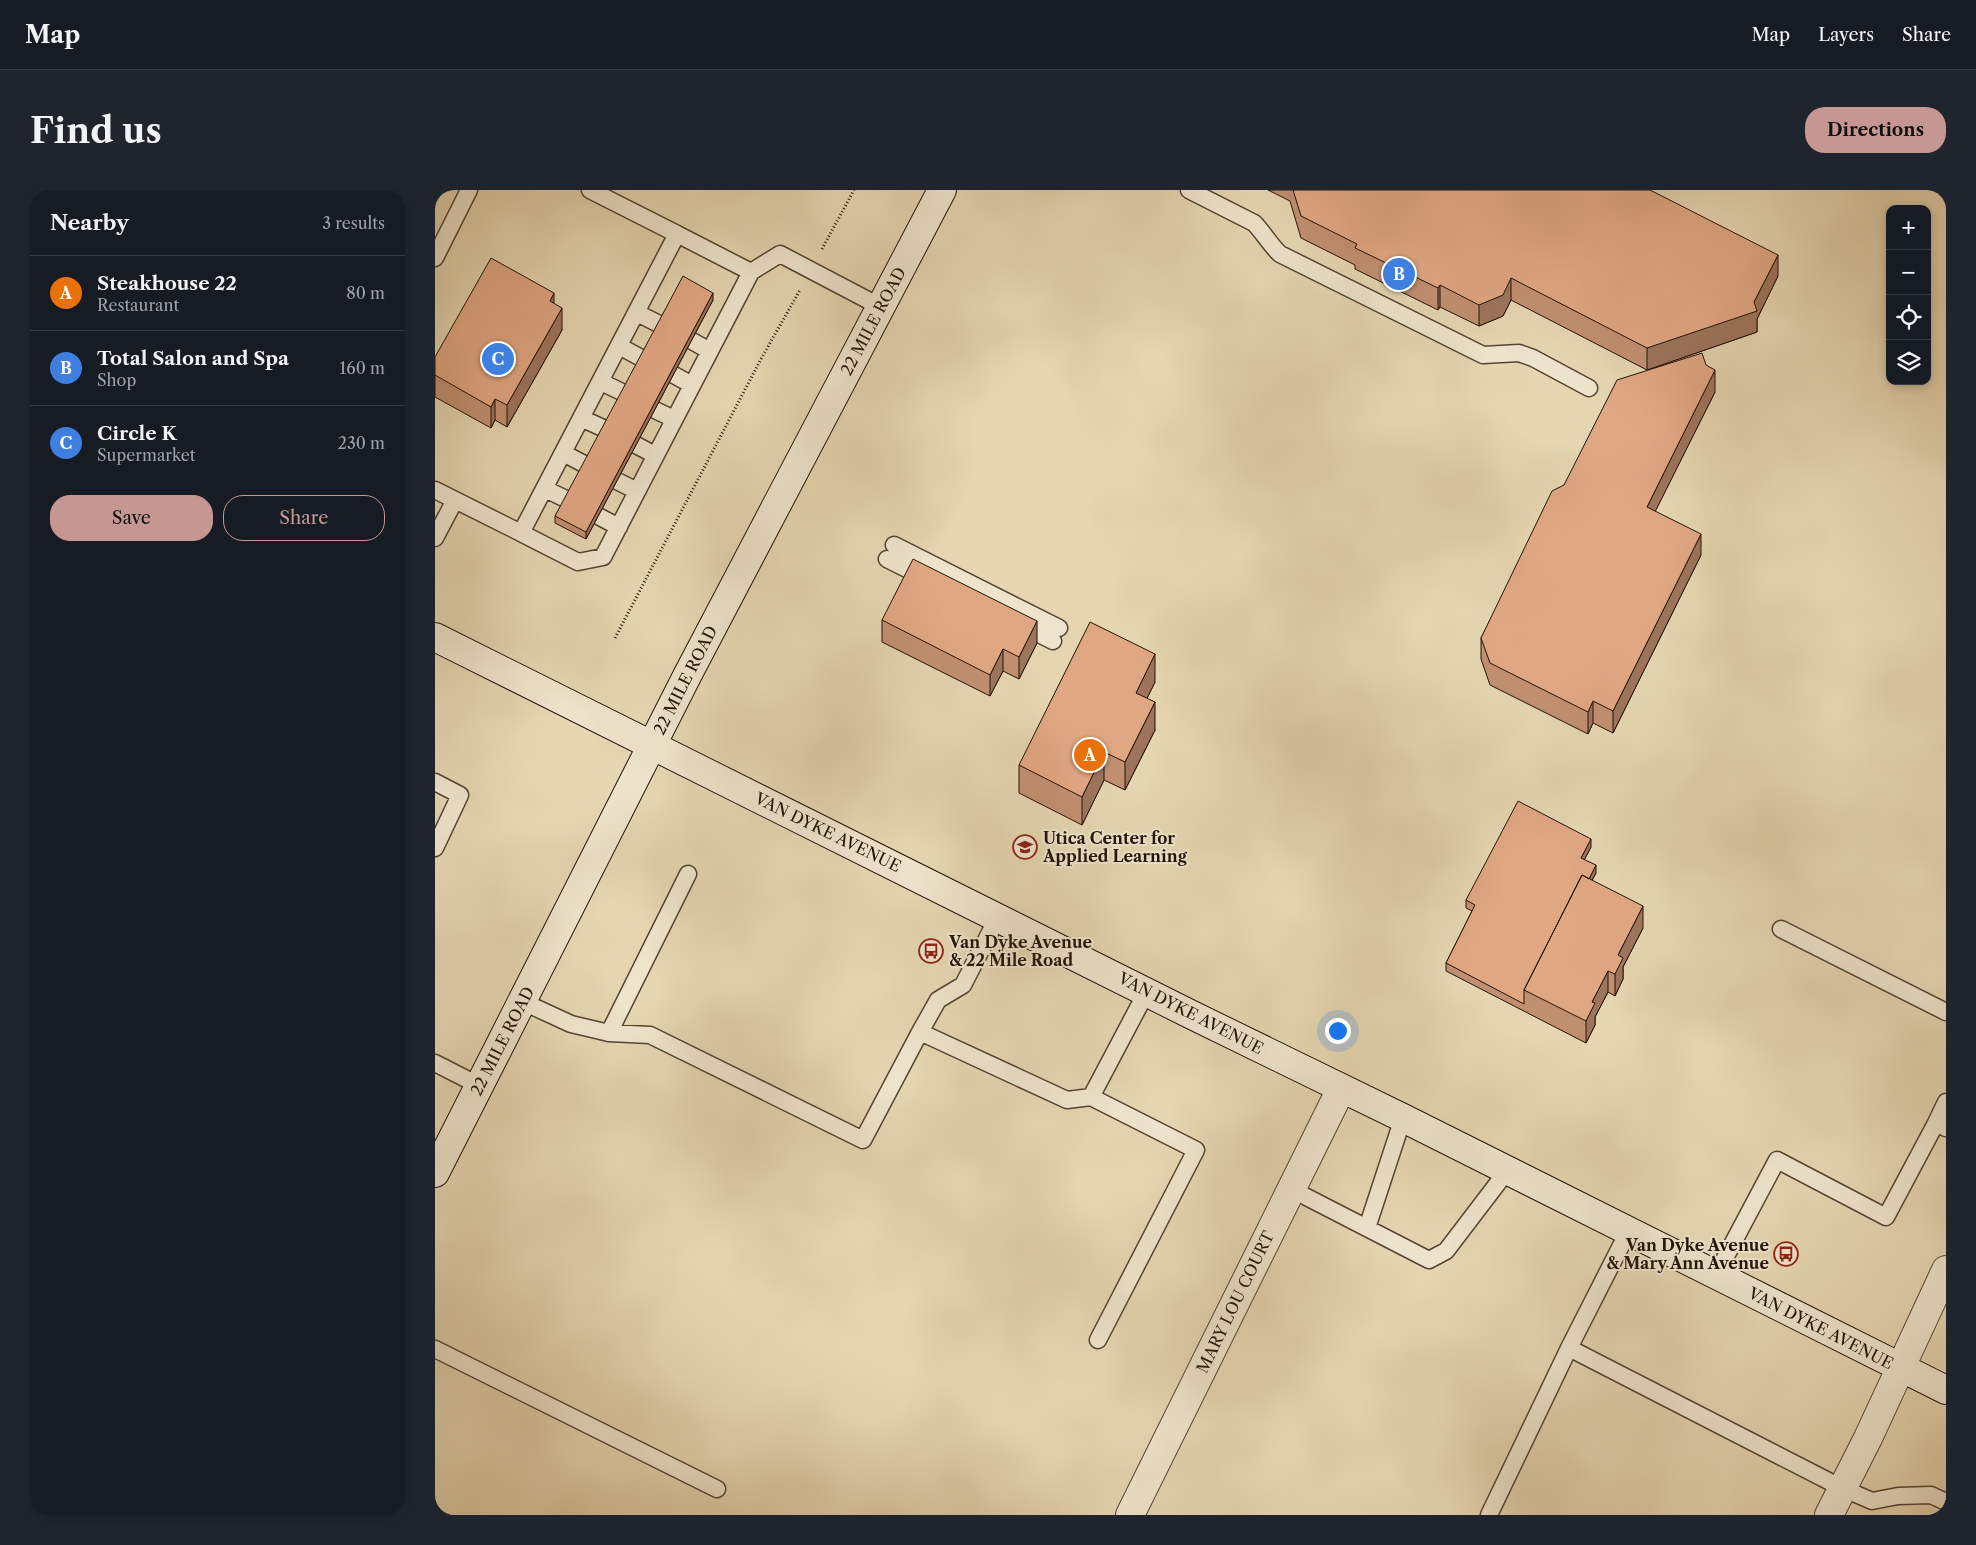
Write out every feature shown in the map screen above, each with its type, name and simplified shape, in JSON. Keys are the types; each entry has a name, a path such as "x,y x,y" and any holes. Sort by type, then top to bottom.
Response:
{"street":[{"name":"22 MILE ROAD","path":"435,1173 651,745 942,190"},
{"name":"VAN DYKE AVENUE","path":"435,637 1946,1390"},
{"name":"MARY LOU COURT","path":"1130,1515 1341,1089"},
{"path":"1829,1515 1868,1438 1946,1270"}],"lane":[{"path":"435,258 469,190"},
{"path":"591,190 751,272"},
{"path":"1189,190 1254,223 1262,230 1272,247 1281,254 1483,355 1519,353 1533,358 1589,388"},
{"path":"521,534 677,234"},
{"path":"435,490 578,562 603,557 751,272 780,254 881,306"},
{"path":"637,313 661,325"},
{"path":"692,341 710,351"},
{"path":"619,346 643,359"},
{"path":"674,375 692,384"},
{"path":"601,382 624,394"},
{"path":"655,410 674,420"},
{"path":"581,418 605,430"},
{"path":"636,445 655,456"},
{"path":"563,453 586,465"},
{"path":"617,481 637,491"},
{"path":"545,489 568,500"},
{"path":"435,538 455,500"},
{"path":"599,516 619,527"},
{"path":"891,552 1056,634"},
{"path":"435,782 460,794 435,848"},
{"path":"609,1033 688,874"},
{"path":"521,1001 571,1024 609,1033 650,1035 863,1140 937,1000 963,985 998,917"},
{"path":"1781,929 1946,1012"},
{"path":"1091,1097 1147,991"},
{"path":"920,1032 1067,1100 1091,1097 1196,1150 1098,1340"},
{"path":"435,1063 480,1086"},
{"path":"1716,1275 1777,1160 1886,1217 1941,1126 1946,1102"},
{"path":"1367,1228 1403,1118"},
{"path":"1291,1189 1429,1260 1447,1251 1507,1171"},
{"path":"1489,1515 1569,1348 1628,1232"},
{"path":"1569,1348 1842,1488 1872,1501 1898,1496 1931,1495 1946,1502"},
{"path":"435,1350 717,1489"}],"path":[{"path":"615,638 761,359 853,190"}],"building":[{"path":"1293,190 1650,190 1778,255 1754,302 1757,311 1647,348 1511,278 1503,295 1479,305 1440,285 1438,288 1355,248 1357,244 1301,216"},
{"path":"491,258 554,293 550,301 562,308 507,405 495,399 491,407 435,375 435,357"},
{"path":"683,276 713,293 586,532 555,516"},
{"path":"1702,353 1706,365 1715,370 1647,507 1701,534 1613,711 1593,701 1588,712 1490,663 1481,638 1552,491 1564,485 1617,380"},
{"path":"913,559 1037,621 1019,657 1003,649 990,675 882,620"},
{"path":"1090,622 1155,654 1136,693 1155,702 1125,762 1104,752 1082,797 1019,765"},
{"path":"1518,801 1591,839 1581,858 1596,865 1589,879 1582,875 1524,990 1524,1004 1446,963 1475,905 1466,900"},
{"path":"1582,875 1643,906 1618,955 1623,958 1615,974 1608,971 1592,1002 1595,1003 1586,1021 1524,990"}],"place":[{"name":"Total Salon and Spa","path":"1399,274"},
{"name":"Circle K","path":"498,359"},
{"name":"Steakhouse 22","path":"1090,755"},
{"name":"Utica Center for Applied Learning","path":"1025,847"},
{"name":"Van Dyke Avenue & 22 Mile Road","path":"931,951"},
{"name":"Van Dyke Avenue & Mary Ann Avenue","path":"1786,1254"}]}
